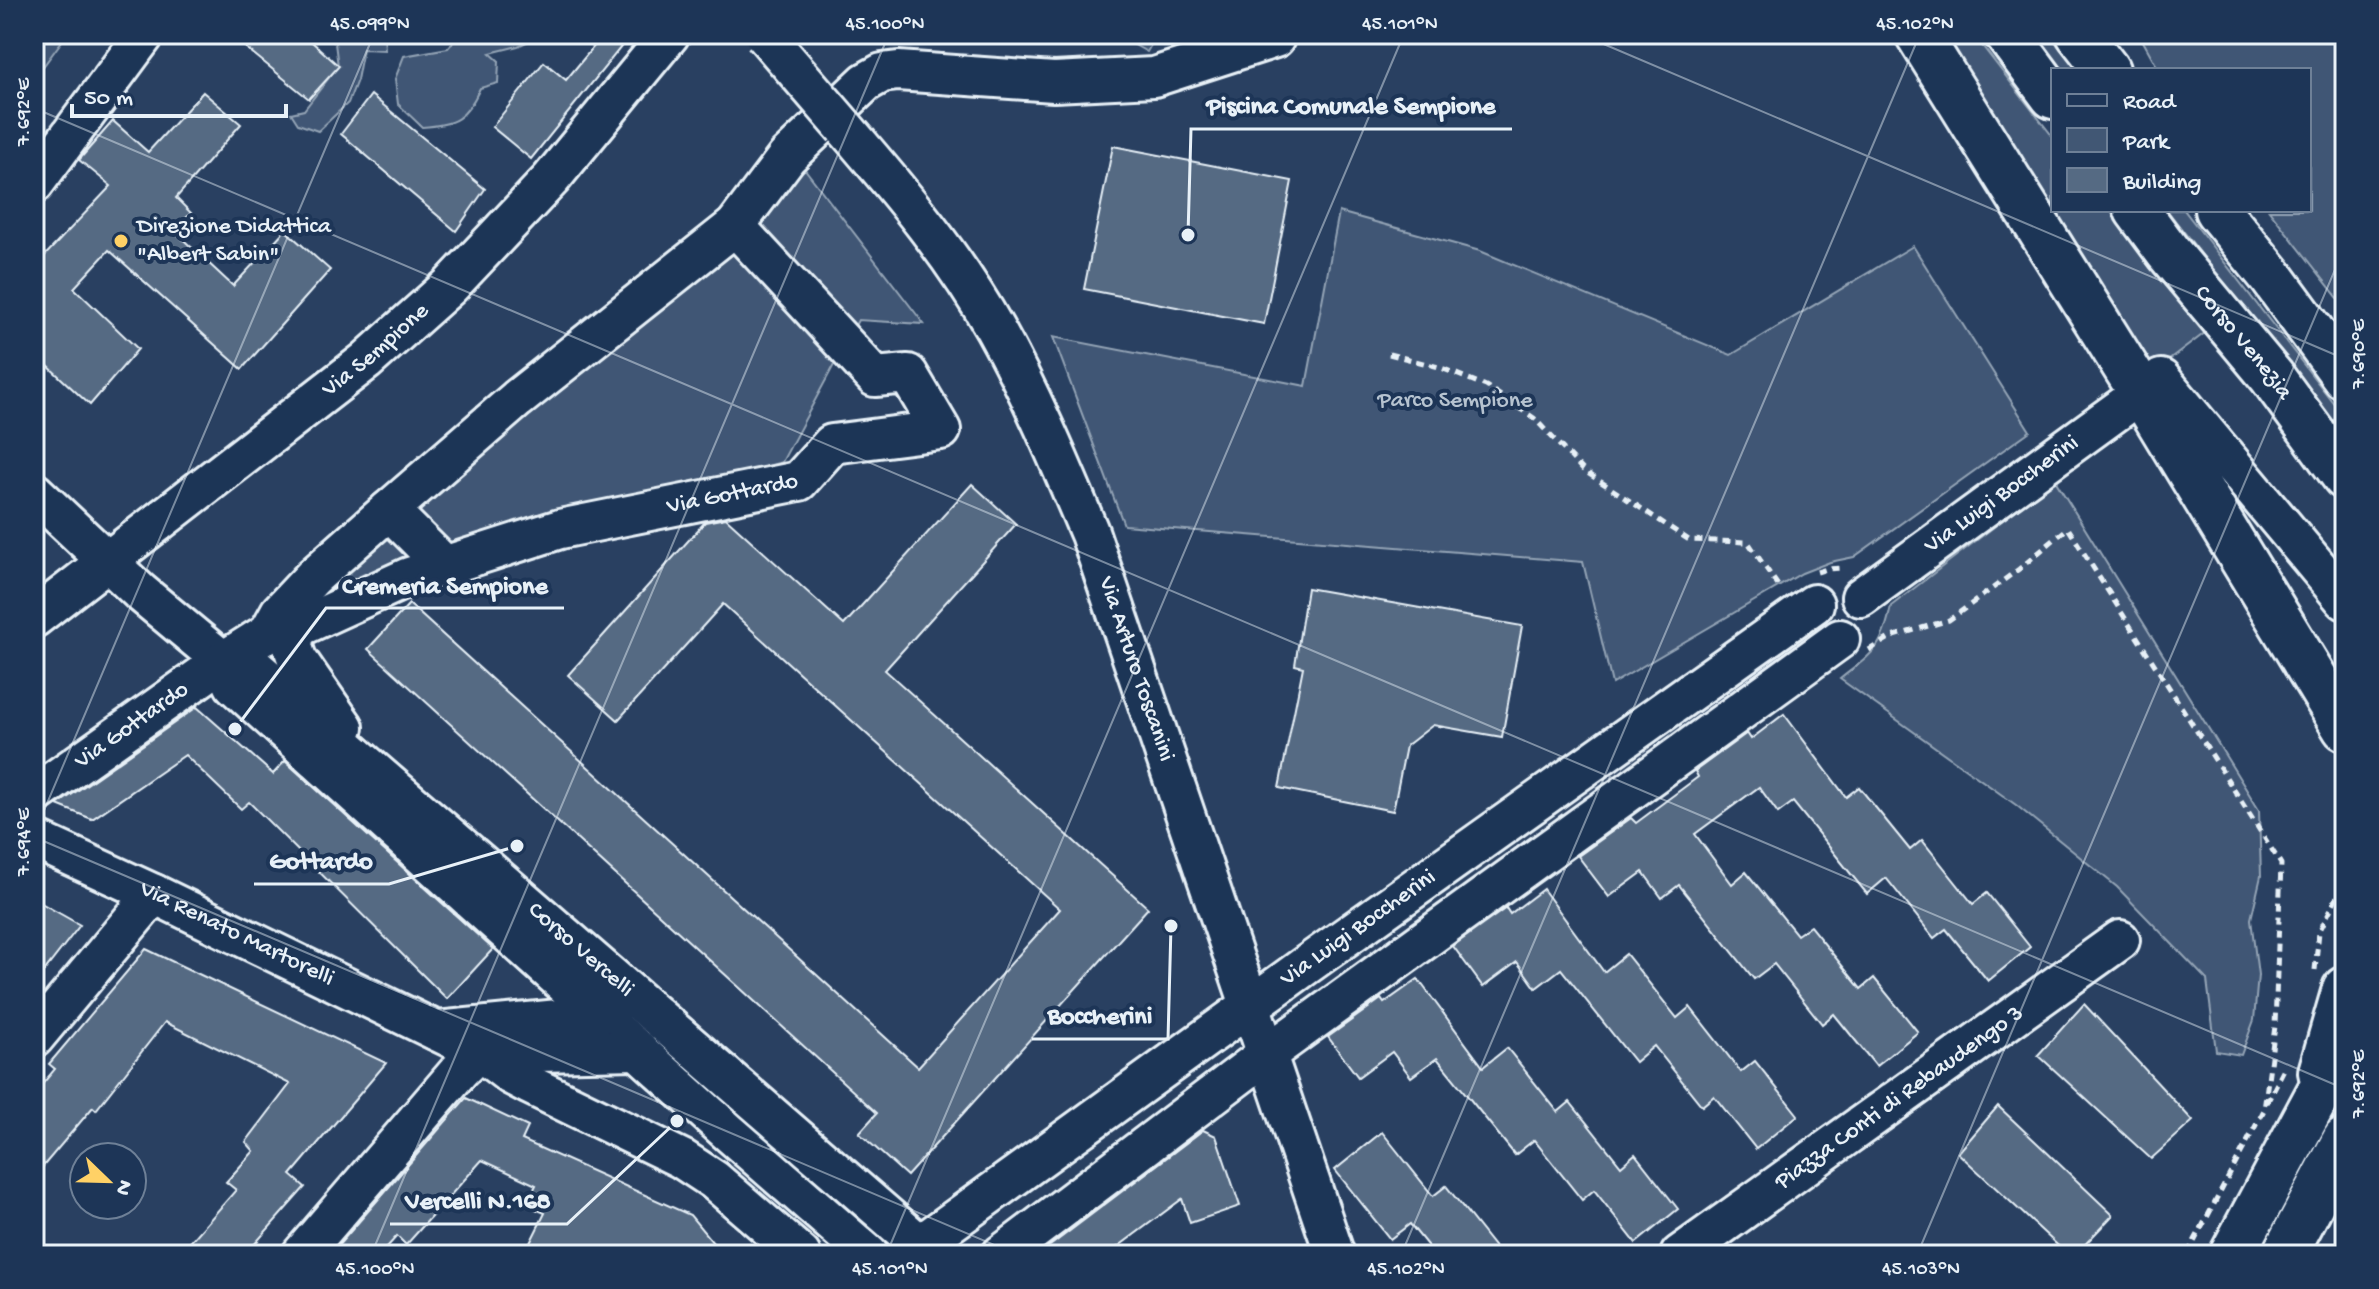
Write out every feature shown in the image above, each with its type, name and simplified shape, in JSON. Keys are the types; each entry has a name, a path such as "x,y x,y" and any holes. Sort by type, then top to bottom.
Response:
{"main road":[{"path":"1918,34 2345,728"},
{"path":"2007,34 2051,93"},
{"path":"2079,34 2105,68"},
{"path":"2114,34 2127,68"},
{"name":"Corso Venezia","path":"2138,212 2272,377 2345,477"},
{"path":"2219,212 2271,276 2345,377"},
{"path":"2307,1116 2345,989"},
{"path":"2232,1255 2345,1044"},
{"path":"2284,1255 2345,1140"}],"street":[{"path":"34,184 145,34"},
{"name":"Via Sempione","path":"34,618 366,361 450,286 542,189 670,34"},
{"name":"Via Arturo Toscanini","path":"764,34 904,197 994,327 1025,384 1090,534 1335,1255"},
{"name":"Via Gottardo","path":"282,631 280,612 313,577 517,399 735,226 787,157 866,82 882,73 898,71 1054,82 1154,77 1275,38"},
{"name":"Via Gottardo","path":"34,795 223,661 282,631 409,577 560,529 799,481 832,444 941,430 908,374 875,377 735,226"},
{"path":"2141,392 2161,379 2345,600"},
{"name":"Via Luigi Boccherini","path":"1861,597 2141,392"},
{"name":"Corso Vercelli","path":"34,492 108,562 223,661 234,685 869,1255"},
{"path":"389,510 445,566"},
{"name":"Via Luigi Boccherini","path":"919,1252 1798,597 1818,597 1831,587 1848,587 1861,597 1866,612 1861,628 1848,638 1840,639 1267,1054 1001,1255"},
{"path":"1798,597 1816,626 1826,636 1840,639"},
{"path":"282,631 297,659 350,735 359,758"},
{"name":"Corso Vercelli","path":"223,661 253,666 636,999 919,1252"},
{"name":"Via Renato Martorelli","path":"34,839 482,1053 520,1080 662,1148 694,1166 801,1255"},
{"path":"34,1038 154,894"},
{"name":"Piazza Conti di Rebaudengo 3","path":"1680,1255 2120,940"},
{"path":"437,1031 599,1015 636,999"},
{"name":"Via Renato Martorelli","path":"482,1053 638,1050"},
{"path":"301,1255 459,1071 482,1053"},
{"path":"2284,1255 2345,1180"}],"path":[{"path":"1389,354 1439,367 1486,386 1534,418 1583,470 1689,540 1748,542 1798,597"},
{"path":"1891,637 1949,620 2019,569 2068,528 2281,864 2275,1026 2264,1110 2187,1255"}],"green space":[{"path":"34,34 67,34 34,79"},
{"path":"324,34 384,34 385,50 363,49 357,80 348,103 318,131 298,124 291,113 304,110 338,66 335,43"},
{"path":"460,34 536,34 535,38 518,46 490,53 499,61 498,83 480,88 470,107 458,118 422,127 398,104 395,79 404,56 448,48"},
{"path":"1115,34 1157,34 1147,52"},
{"path":"1943,34 1973,34 2051,134 2051,209"},
{"path":"2029,34 2049,34 2075,68 2055,68"},
{"path":"2139,34 2345,34 2345,307 2271,212 2311,212 2311,68 2158,68"},
{"path":"801,164 924,324 858,320 782,462 330,587"},
{"name":"Parco Sempione","path":"1339,212 1480,251 1731,355 1913,246 2030,431 1854,557 1802,573 1612,684 1583,562 1124,525 1053,337 1306,386"},
{"path":"2053,212 2112,212 2206,332 2152,373"},
{"path":"2169,212 2186,212 2345,418 2345,439"},
{"path":"2055,480 2259,810 2261,876 2251,919 2258,975 2254,1020 2241,1055 2216,1051 2207,980 2117,887 2016,805 1840,679 1875,649 1884,632 1891,606"}],"building":[{"path":"229,34 303,34 339,66 309,99"},
{"path":"604,34 621,47 531,159 492,127 544,62 566,80"},
{"name":"Direzione Didattica \"Albert Sabin\"","path":"203,92 241,124 176,198 191,213 174,231 233,286 285,230 330,270 242,369 109,250 74,288 138,349 90,405 34,353 34,267 111,186 79,160 113,121 148,152"},
{"path":"371,95 485,189 456,231 341,134"},
{"path":"1113,146 1292,181 1264,324 1084,289"},
{"path":"972,484 1016,524 885,670 1148,908 907,1176 859,1133 877,1113 368,649 409,604 918,1067 1060,909 723,604 618,720 568,675 705,522 726,518 844,625"},
{"path":"1307,588 1522,626 1502,737 1433,725 1406,746 1393,811 1279,788 1303,667 1295,665"},
{"path":"197,707 273,774 285,761 493,949 447,999 249,802 241,809 185,755 92,819 57,805"},
{"path":"1784,714 1846,797 1859,787 1910,850 1922,840 1973,904 1987,893 2030,947 1988,981 1946,929 1934,938 1886,878 1867,894 1793,802 1778,813 1759,787 1695,834 1732,884 1746,872 1797,935 1810,926 1861,989 1874,978 1918,1032 1876,1066 1834,1014 1822,1024 1774,964 1754,979 1679,885 1662,898 1643,872 1609,897 1578,856 1631,818 1636,823 1698,777 1695,771 1747,733 1751,739"},
{"path":"1543,889 1604,972 1626,954 1677,1018 1690,1007 1741,1072 1755,1061 1798,1115 1756,1149 1714,1096 1702,1106 1654,1046 1635,1062 1561,969 1536,988 1517,962 1483,987 1453,946 1506,908 1510,914"},
{"path":"34,899 80,925 34,984"},
{"path":"146,949 386,1063 291,1175 305,1187 245,1255 179,1255 236,1190 226,1182 254,1151 246,1142 290,1084 165,1022 96,1110 93,1107 34,1177 34,1094 55,1069 49,1064"},
{"path":"1418,979 1483,1067 1507,1048 1558,1112 1570,1102 1621,1166 1635,1154 1678,1209 1636,1243 1594,1190 1582,1200 1534,1140 1515,1155 1437,1058 1411,1077 1392,1052 1358,1077 1328,1037 1381,999 1384,1003"},
{"path":"2084,1004 2193,1121 2151,1159 2038,1055"},
{"path":"466,1098 528,1127 522,1140 690,1215 723,1255 524,1255 545,1213 526,1205 536,1185 482,1160 406,1245 397,1236 380,1255 330,1255"},
{"path":"1998,1106 2113,1215 2075,1255 2068,1255 1958,1153"},
{"path":"1203,1130 1216,1136 1240,1206 1190,1223 1182,1199 1107,1255 1038,1255"},
{"path":"1382,1132 1433,1196 1446,1186 1501,1255 1435,1255 1410,1224 1390,1239 1335,1170"}],"place":[{"name":"Piscina Comunale Sempione","path":"1188,235"},
{"name":"Direzione Didattica \"Albert Sabin\"","path":"121,241"},
{"name":"Cremeria Sempione","path":"235,729"},
{"name":"Gottardo","path":"517,846"},
{"name":"Boccherini","path":"1171,926"},
{"name":"Vercelli N.168","path":"677,1121"}]}
